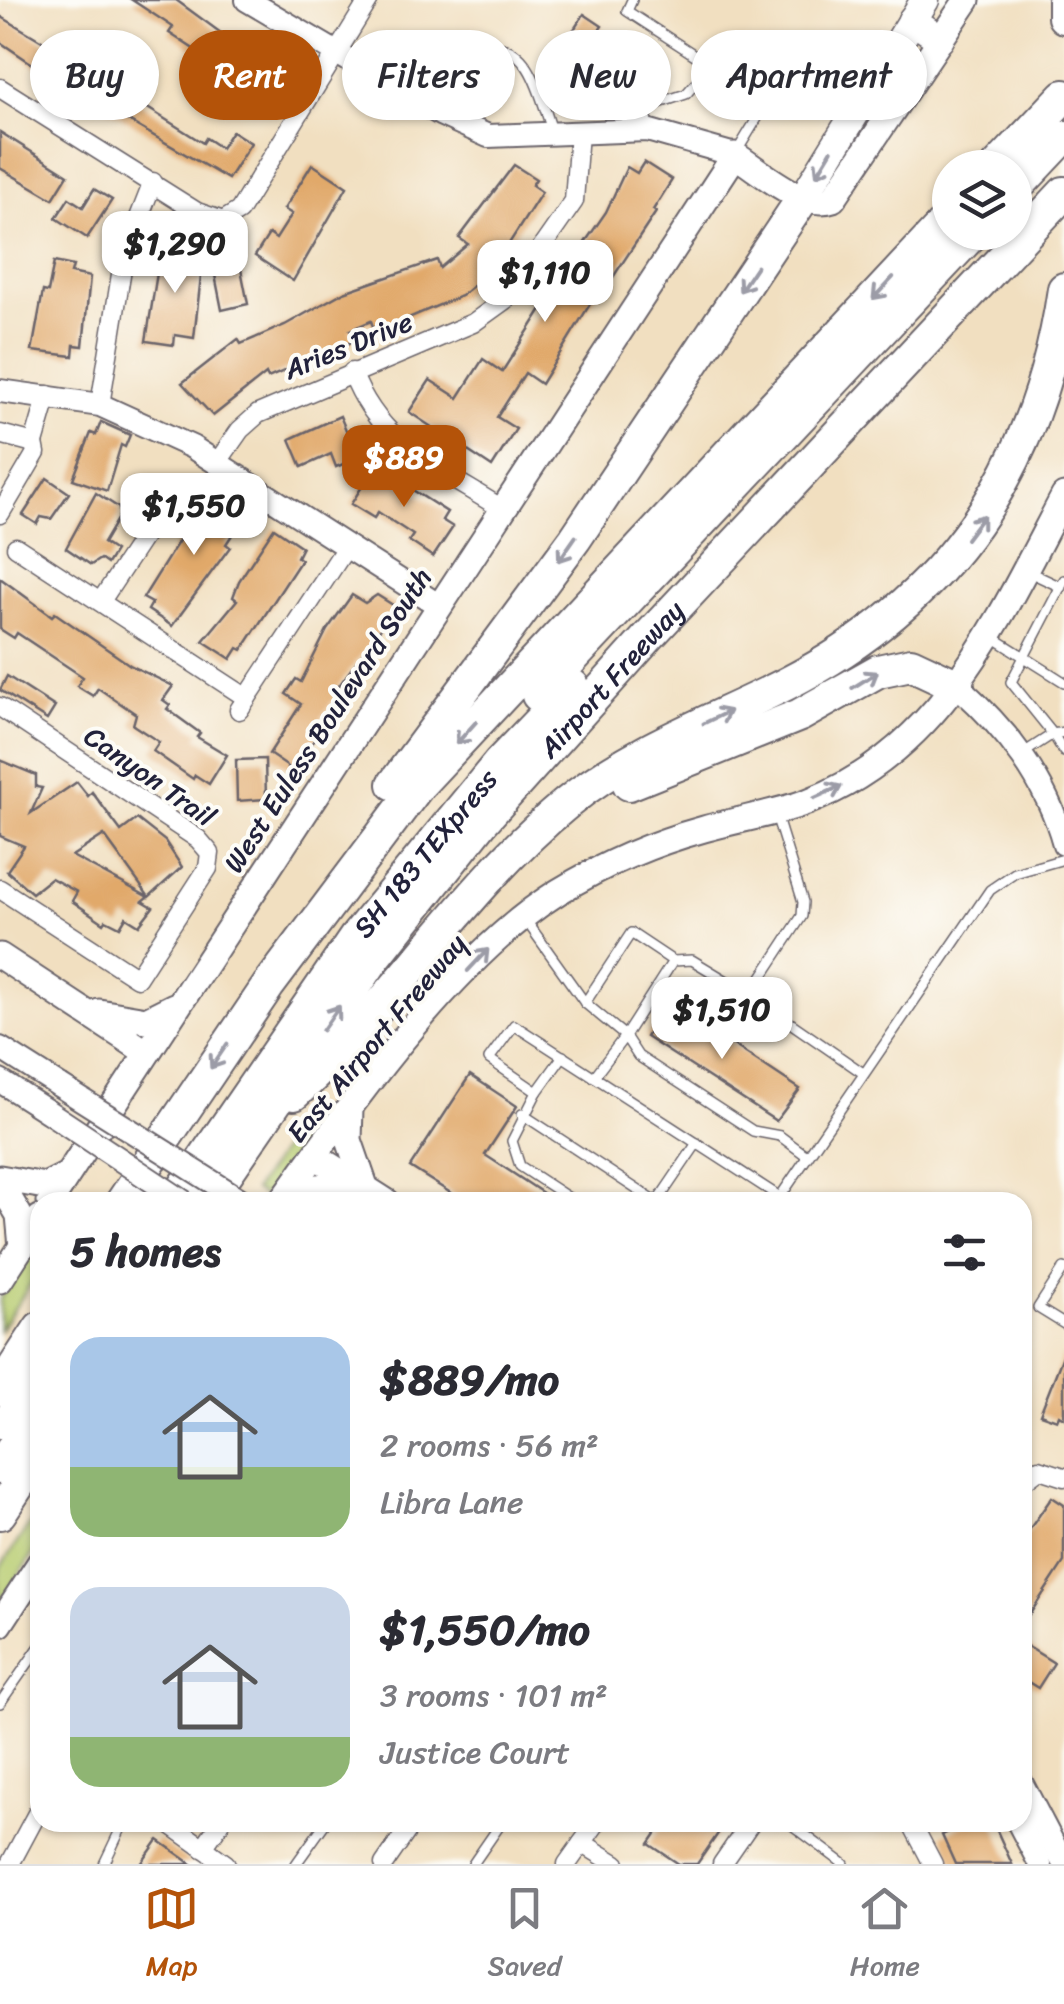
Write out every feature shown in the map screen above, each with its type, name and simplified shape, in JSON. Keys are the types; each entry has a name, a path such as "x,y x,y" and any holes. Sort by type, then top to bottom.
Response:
{"highway":[{"path":"1064,3 1064,17"},
{"path":"1013,150 1064,96"},
{"path":"1032,171 1064,137"},
{"path":"1032,201 1064,167"},
{"name":"Airport Freeway","path":"214,1192 385,944 482,822 568,724 1064,193"},
{"path":"315,919 377,807 575,539 803,198"},
{"path":"129,1192 315,919 419,785 932,236"},
{"name":"SH 183 TEXpress","path":"159,1192 380,875 481,756 957,250"},
{"name":"SH 183 TEXpress","path":"181,1192 355,938 488,776 985,250"},
{"path":"256,1128 332,1061 484,878 571,799 673,740 834,659 920,592 988,509 1014,462 1054,357 1064,290"},
{"path":"571,799 596,798 758,734 854,688 878,671 911,664 958,686"},
{"path":"0,1389 30,1343"},
{"path":"0,1434 30,1388"},
{"path":"0,1468 30,1422"},
{"path":"0,1512 30,1467"}],"main road":[{"path":"735,156 803,198 820,203 840,194 967,0"},
{"path":"803,198 918,10 940,40"},
{"name":"West Euless Boulevard South","path":"67,1175 735,156"},
{"name":"East Airport Freeway","path":"288,1192 350,1109 443,997 523,916 612,862 705,829 775,812 842,786 913,736 958,686 1064,496"},
{"path":"0,956 146,1052"},
{"path":"76,1006 121,1019 146,1020 178,1004"},
{"path":"76,1006 116,1041 123,1066 122,1087"},
{"path":"350,1109 349,1140 354,1167 374,1192"},
{"path":"315,1156 371,1192"},
{"path":"0,1180 45,1186 67,1175"},
{"path":"56,1192 67,1175"},
{"path":"0,1180 30,1200"},
{"path":"0,1180 19,1215 22,1247"},
{"path":"310,1192 345,1182 368,1192"},
{"path":"0,1280 30,1234"},
{"path":"0,1624 30,1578"}],"street":[{"path":"247,0 442,115 488,136 643,130 683,137 735,156"},
{"path":"0,88 212,220 223,221 238,211 369,0"},
{"name":"Aries Drive","path":"218,464 240,430 258,414 473,323 506,300 574,201 579,132"},
{"path":"100,405 124,256 153,182"},
{"path":"352,372 370,412 393,439 502,509"},
{"path":"0,390 100,405 218,464 438,605"},
{"path":"0,514 36,453 34,443 48,395"},
{"path":"0,434 34,443"},
{"path":"101,601 159,514 156,489"},
{"path":"16,546 101,601 243,704 347,546"},
{"path":"958,686 990,714 1022,754 1057,818 1064,844"},
{"name":"Canyon Trail","path":"0,706 198,839 210,854 208,868 137,978 0,889"},
{"path":"0,1048 228,1192"},
{"path":"0,1081 169,1192"},
{"path":"1032,1474 1039,1469 1064,1477"},
{"path":"1032,1803 1064,1864"},
{"path":"10,1864 30,1827"},
{"path":"181,1832 226,1864"},
{"path":"203,1848 213,1832"},
{"path":"384,1864 406,1832"},
{"path":"567,1864 590,1832"},
{"path":"722,1864 745,1832"},
{"path":"915,1832 933,1864"},
{"path":"1023,1832 1040,1864"},
{"path":"582,1842 616,1864"}],"lane":[{"path":"632,0 627,10 691,53"},
{"path":"515,52 524,58 554,135"},
{"path":"643,130 650,106 686,94 691,88"},
{"path":"735,156 756,120"},
{"path":"1025,570 1062,584 1011,682 1058,734 1064,752"},
{"path":"989,634 1064,682"},
{"path":"1022,754 1058,734"},
{"path":"750,996 802,916 804,902 775,812"},
{"path":"783,1192 990,890 1015,873 1064,860"},
{"path":"523,916 586,1003 625,1036 638,1056 753,1131 780,1136 807,1156"},
{"path":"586,1003 631,934 673,962 692,960 863,1072"},
{"path":"594,1077 673,962"},
{"path":"537,1092 489,1059 514,1025 772,1192"},
{"path":"556,1192 520,1166 512,1141 522,1114 562,1056"},
{"path":"522,1114 641,1192"},
{"path":"663,1192 697,1143"},
{"path":"1064,1268 1038,1308 1064,1324"},
{"path":"0,1703 30,1660"},
{"path":"104,1864 119,1832"},
{"path":"296,1864 319,1832"},
{"path":"473,1864 495,1832"},
{"path":"801,1832 844,1864"}],"green space":[{"path":"298,1126 314,1139 274,1192 254,1190"},
{"path":"30,1254 30,1285 0,1330 0,1299"},
{"path":"30,1524 30,1558 0,1604 0,1568"}],"building":[{"path":"132,0 176,0 217,30 179,30 179,40 169,33 173,27"},
{"path":"584,14 602,26 599,30 574,30"},
{"path":"0,16 30,34 30,62 0,42"},
{"path":"159,115 203,143 206,138 221,148 232,131 251,143 228,179 127,120 159,120"},
{"path":"0,132 68,175 53,199 0,168"},
{"path":"644,162 672,180 653,210 656,212 602,294 598,291 541,384 525,373 497,417 516,429 492,467 409,412 430,380 458,398 483,359 502,372 556,287 567,293 579,274 568,267 606,212 627,167 637,173"},
{"path":"312,164 347,187 293,281 255,256 269,234 276,239 292,214 284,209"},
{"path":"514,165 536,179 532,185 542,192 492,270 461,296 375,332 371,321 350,330 354,341 268,378 266,374 213,416 182,383 238,339 241,344 285,325 344,292 437,260 440,268 468,244 459,238"},
{"path":"94,189 112,200 87,238 56,218 69,198 83,207"},
{"path":"162,242 185,244 184,252 196,253 194,269 202,267 194,338 175,335 174,345 146,341"},
{"path":"239,259 248,304 222,310 213,265"},
{"path":"54,262 73,266 71,273 90,277 83,346 74,345 73,356 32,351 43,291 48,292"},
{"path":"340,416 358,458 336,467 331,454 302,467 290,439"},
{"path":"101,422 130,435 125,447 121,445 107,491 73,479 91,433 96,435"},
{"path":"375,466 447,512 442,520 453,527 433,557 409,541 413,535 378,512 374,518 351,504"},
{"path":"47,478 69,493 51,519 41,517 37,524 23,515"},
{"path":"210,491 246,514 226,544 230,547 172,626 148,610 152,603 143,598"},
{"path":"96,493 119,508 119,516 103,543 115,551 107,564 100,559 91,565 66,548"},
{"path":"274,528 302,547 297,557 301,560 242,650 238,648 231,659 203,641 237,600 233,597 239,581"},
{"path":"0,578 130,665 173,686 163,700 170,705 167,709 200,733 197,737 227,755 209,784 195,775 193,779 153,751 159,742 133,725 136,714 98,688 93,696 77,686 83,677 17,633 14,638 0,629"},
{"path":"352,595 365,603 377,595 396,607 333,694 336,696 313,731 318,734 294,771 269,754 301,704 286,694 296,679 301,682 327,630"},
{"path":"7,676 55,707 47,720 0,690"},
{"path":"265,759 266,799 237,801 236,760"},
{"path":"0,760 36,775 36,787 42,788 31,813 77,782 88,796 92,792 121,831 137,819 165,841 182,867 149,897 104,835 72,856 148,897 143,901 153,907 139,925 126,917 120,927 106,920 104,923 72,901 77,892 51,878 32,893 7,871 24,846 0,836"},
{"path":"669,1002 800,1089 776,1121 646,1037"},
{"path":"470,1075 517,1106 485,1155 541,1192 449,1192 410,1167"},
{"path":"1064,1353 1064,1418 1059,1415 1057,1420 1040,1414"},
{"path":"1052,1497 1064,1505 1064,1562 1032,1611 1032,1526"},
{"path":"1032,1649 1054,1663 1038,1688 1032,1684"},
{"path":"657,1832 719,1832 697,1864 679,1864 649,1844"},
{"path":"998,1832 1012,1864 955,1864 942,1835"},
{"path":"158,1840 192,1864 141,1864"}]}
